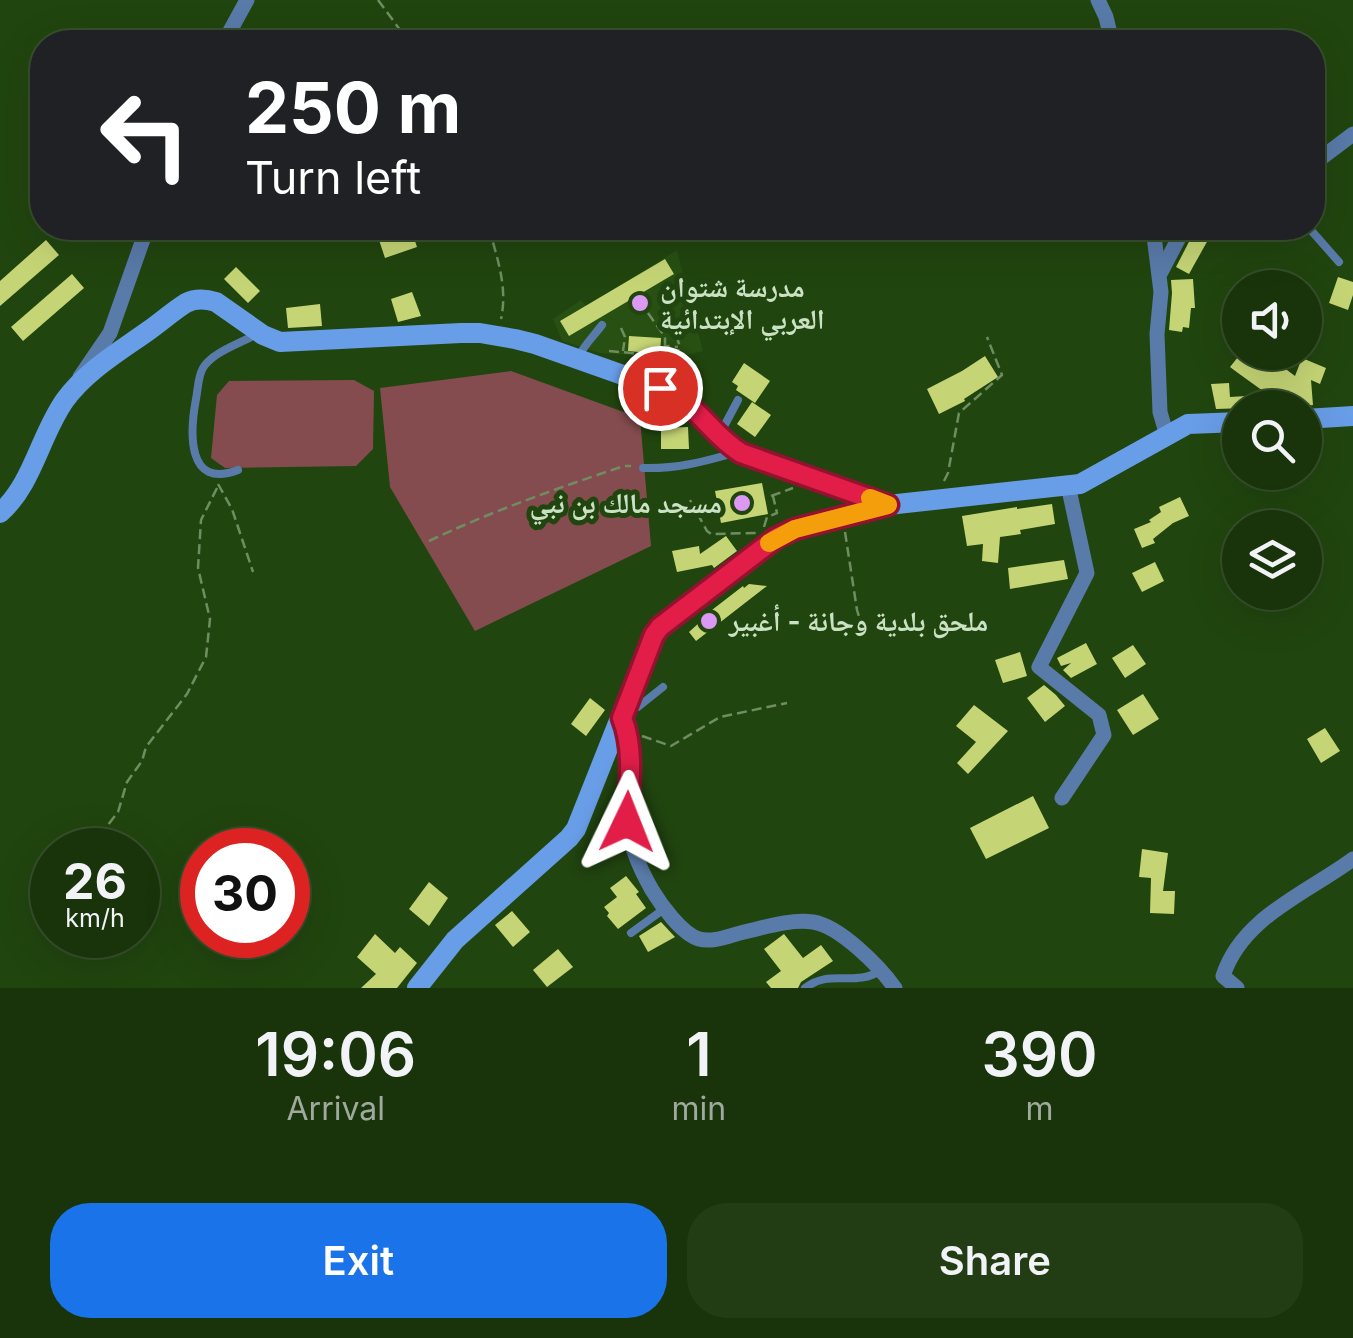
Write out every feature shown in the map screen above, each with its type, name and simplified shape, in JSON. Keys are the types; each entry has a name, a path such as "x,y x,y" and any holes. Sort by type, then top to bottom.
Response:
{"street":[{"path":"231,30 247,0"},
{"path":"1098,0 1109,30"},
{"path":"1325,156 1353,134"},
{"path":"0,513 18,494 56,415 110,333 143,240"},
{"path":"1154,240 1161,292 1160,412 1167,436"},
{"path":"1159,276 1178,240"},
{"path":"67,398 104,362 187,303 207,299 271,339 291,343 461,332 497,335 580,352 678,396 738,452 888,505"},
{"path":"1322,417 1353,416"},
{"path":"417,988 455,940 576,829 660,627 770,542 795,529 888,505 1080,484 1188,424 1222,423"},
{"path":"1062,798 1104,735 1099,715 1040,668 1087,574 1068,486"},
{"path":"625,718 630,788 627,822 639,865 664,909 690,935 708,940 780,923 816,922 839,934 876,974 896,988"},
{"path":"1237,988 1223,976 1229,956 1251,931 1279,906 1353,859"}],"lane":[{"path":"1320,240 1339,262"},
{"path":"580,352 602,325"},
{"path":"238,470 212,474 195,457 192,437 201,371 211,359 259,332"},
{"path":"678,396 689,365"},
{"path":"719,436 738,400"},
{"path":"643,468 691,466 738,452"},
{"path":"625,718 664,688"},
{"path":"631,933 664,909"},
{"path":"805,988 820,978 876,974"},
{"path":"869,988 876,974"}],"path":[{"path":"378,0 400,30"},
{"path":"492,240 503,277 504,303 497,335"},
{"path":"667,306 678,346 678,362"},
{"path":"580,352 664,356 665,337 648,314"},
{"path":"621,328 625,337 623,352"},
{"path":"934,500 948,474 959,413 1002,375 987,337"},
{"path":"665,346 678,346"},
{"path":"429,542 471,521 564,486 624,466 643,468"},
{"path":"212,474 232,508 254,572"},
{"path":"106,828 118,812 127,782 142,761 146,747 187,694 206,657 210,620 198,568 201,520 218,484"},
{"path":"767,517 777,513 772,496 794,487"},
{"path":"690,500 710,534 750,532 763,534 770,542"},
{"path":"842,516 861,623"},
{"path":"625,718 671,746 720,718 787,703"}],"shaded area":[{"name":"مدرسة شتوان العربي الإبتدائية","path":"677,250 703,351 675,358 600,353 562,341 553,319 581,300 586,306"},
{"path":"511,371 640,418 651,546 475,631 390,487 380,388"},
{"path":"354,380 374,391 373,449 356,466 225,468 211,458 217,395 229,381"}],"building":[{"path":"46,240 59,255 0,306 0,281"},
{"path":"379,240 415,240 417,247 385,258"},
{"path":"1190,240 1208,240 1189,274 1176,267"},
{"path":"665,259 674,274 569,336 560,321"},
{"path":"236,267 260,291 248,303 224,279"},
{"path":"72,274 84,288 23,341 11,327"},
{"path":"1338,277 1353,282 1348,310 1329,303"},
{"path":"1193,279 1195,308 1191,308 1189,328 1183,327 1182,332 1169,330 1171,280"},
{"path":"412,292 421,316 398,322 391,299"},
{"path":"320,304 322,326 288,328 286,308"},
{"path":"629,336 661,338 660,354 628,351"},
{"path":"985,356 998,377 939,414 927,389"},
{"path":"744,363 770,381 755,403 736,390 738,386 732,382"},
{"path":"1326,368 1320,384 1311,380 1312,390 1262,390 1234,370 1287,370 1295,376 1297,370"},
{"path":"1229,383 1230,390 1222,390 1222,409 1216,409 1211,384"},
{"path":"752,402 771,415 755,437 737,424"},
{"path":"688,427 689,449 661,449 661,428"},
{"name":"مسجد مالك بن نبي","path":"762,483 768,514 721,523 715,491"},
{"path":"1180,497 1189,516 1173,523 1153,539 1155,543 1142,548 1134,529 1151,522 1161,512 1159,507"},
{"path":"1052,504 1055,524 1000,537 998,563 982,561 983,544 967,546 962,516"},
{"path":"726,536 737,551 714,568 712,565 677,572 672,551 699,546 700,554"},
{"path":"1064,560 1068,579 1010,589 1008,568"},
{"path":"1155,562 1164,581 1142,592 1132,573"},
{"path":"749,584 767,586 696,641 689,632 699,620"},
{"path":"1086,643 1097,664 1071,678 1063,670 1071,663 1061,666 1057,658"},
{"path":"1133,645 1146,664 1125,678 1112,658"},
{"path":"1020,652 1027,676 1003,683 995,660"},
{"path":"1044,685 1065,706 1045,722 1027,698"},
{"path":"1143,694 1159,719 1133,735 1117,710"},
{"path":"590,698 605,710 586,736 571,724"},
{"path":"974,705 1008,731 968,774 957,763 976,742 956,726"},
{"path":"1325,728 1340,751 1321,763 1307,739"},
{"path":"1033,796 1049,828 986,859 970,828"},
{"path":"1142,849 1168,853 1163,891 1175,891 1174,914 1150,913 1151,878 1139,877"},
{"path":"626,876 646,908 618,929 604,907 617,897 610,888"},
{"path":"429,882 448,898 429,926 409,909"},
{"path":"512,911 530,932 513,947 495,925"},
{"path":"661,922 675,937 648,952 639,936"},
{"path":"375,934 395,953 400,947 417,963 397,988 361,988 376,974 357,957"},
{"path":"784,934 803,958 821,945 833,961 798,988 771,988 766,982 781,971 764,949"},
{"path":"558,949 573,967 547,987 533,970"}],"slow traffic":[{"path":"769,543 795,529 888,505 870,498"}],"place":[{"name":"مدرسة شتوان العربي الإبتدائية","path":"640,303"},
{"name":"مسجد مالك بن نبي","path":"742,503"},
{"name":"ملحق بلدية وجانة - أغبير","path":"709,621"}],"route":[{"path":"627,822 629,749 622,718 660,627 776,538 795,529 888,505 741,453 726,443 692,406 660,388"}]}
